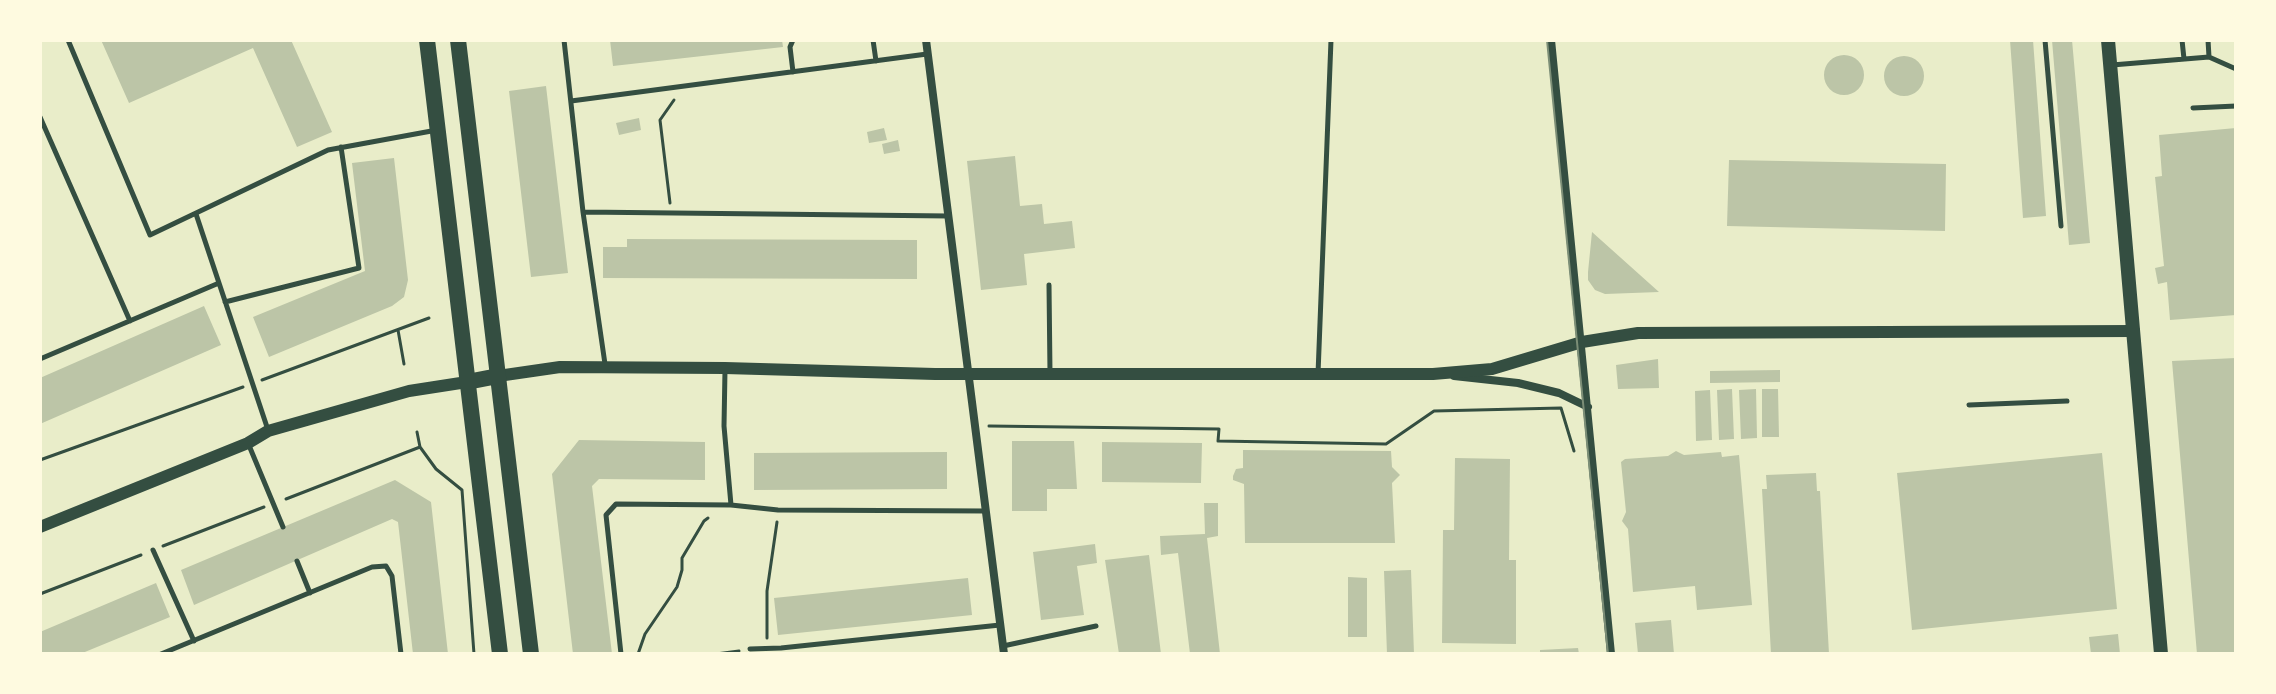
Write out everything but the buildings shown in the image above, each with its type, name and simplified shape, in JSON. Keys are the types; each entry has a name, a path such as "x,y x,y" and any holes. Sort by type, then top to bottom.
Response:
{"main road":[{"path":"427,40 500,654"},
{"path":"458,40 531,654"},
{"path":"2108,40 2161,654"},
{"path":"467,382 498,376"}],"street":[{"path":"926,40 1004,650"},
{"path":"1551,40 1611,654"},
{"path":"498,376 560,367 970,374 1433,374 1492,369 1582,342 1638,333 2134,331"},
{"path":"1433,374 1518,383 1559,393 1588,407"},
{"path":"40,527 248,443 268,431 409,391 467,382"}],"lane":[{"path":"68,40 150,235 328,150 437,130"},
{"path":"564,40 583,212 606,369"},
{"path":"793,40 790,47 793,72"},
{"path":"873,40 876,61"},
{"path":"1318,374 1331,40"},
{"path":"2045,40 2061,226"},
{"path":"2182,40 2184,59"},
{"path":"2208,40 2209,57"},
{"path":"571,101 928,54"},
{"path":"2111,65 2209,57 2236,69"},
{"path":"2193,108 2236,106"},
{"path":"40,117 130,321"},
{"path":"225,302 359,268 341,147"},
{"path":"583,212 950,216"},
{"path":"196,214 268,431"},
{"path":"40,359 219,283"},
{"path":"1049,285 1050,374"},
{"path":"725,368 724,426 731,505"},
{"path":"1969,405 2067,401"},
{"path":"248,443 283,527"},
{"path":"621,654 606,515 616,504 731,505 778,510 987,511"},
{"path":"153,550 194,641"},
{"path":"297,561 310,593"},
{"path":"161,654 372,567 386,566 392,576 401,654"},
{"path":"750,649 767,646 781,651 1001,625"},
{"path":"1004,650 1096,626"}],"path":[{"path":"671,215 660,120 683,86"},
{"path":"668,108 671,119"},
{"path":"40,460 429,318"},
{"path":"398,330 404,364"},
{"path":"986,426 1219,429 1218,441 1386,444 1434,411 1561,408 1574,451"},
{"path":"417,432 420,447 436,469 462,490 474,654"},
{"path":"40,594 420,447"},
{"path":"638,654 645,634 677,587 682,558 704,521 731,505"},
{"path":"767,646 767,591 778,510"},
{"path":"716,654 732,652"}],"tram line":[{"path":"1547,40 1608,654"}]}
